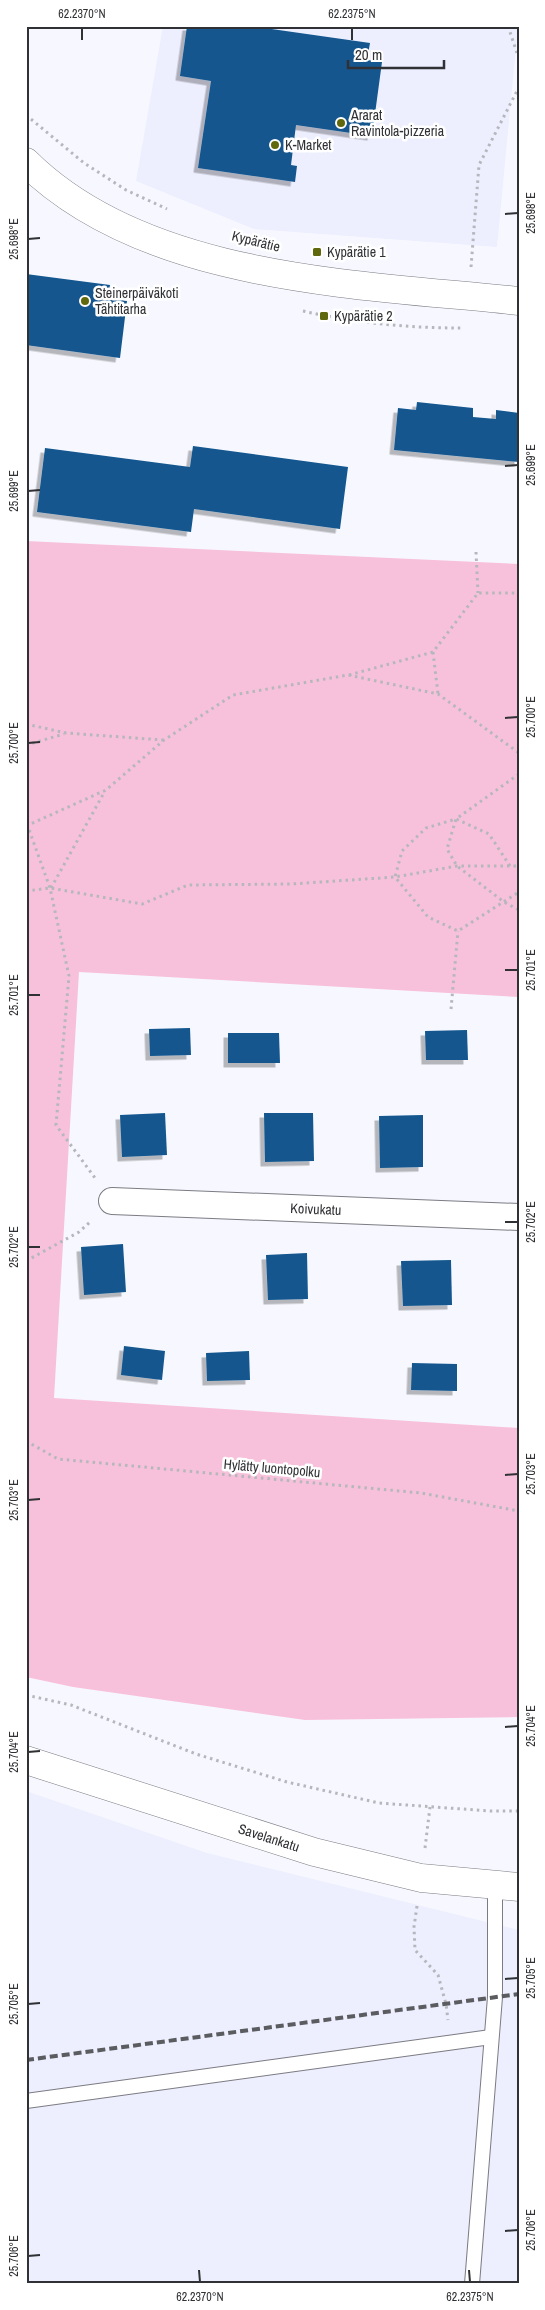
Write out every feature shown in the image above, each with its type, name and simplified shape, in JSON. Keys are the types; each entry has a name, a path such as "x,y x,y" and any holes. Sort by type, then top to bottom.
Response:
{"street":[{"name":"Kypärätie","path":"31,168 73,200 124,228 196,256 297,278 519,302"},
{"name":"Koivukatu","path":"112,1201 519,1218"},
{"name":"Savelankatu","path":"26,1760 314,1852 421,1878 507,1886"}],"lane":[{"path":"472,2284 494,1997 507,1886"},
{"path":"26,2101 491,2037"}],"path":[{"path":"508,26 519,58"},
{"path":"471,268 479,165 519,87"},
{"path":"26,115 84,163 126,190 171,212"},
{"path":"461,268 480,269"},
{"path":"26,1261 79,1232 112,1201 56,1125 68,976 50,888 27,825 106,790 164,740 233,695 348,675 433,652 478,593 476,552"},
{"path":"478,593 519,594"},
{"path":"433,652 438,694"},
{"path":"348,675 438,694 519,753"},
{"path":"26,724 66,734 164,740"},
{"path":"26,745 66,734"},
{"path":"513,748 519,746"},
{"path":"395,877 402,850 426,828 456,819 519,774"},
{"path":"50,888 106,790"},
{"path":"456,819 447,849 457,866 504,902 519,910"},
{"path":"456,819 489,834 510,867"},
{"path":"26,891 50,888 142,904 188,885 291,884 395,877 457,866 519,866"},
{"path":"395,877 428,917 458,931"},
{"path":"458,931 519,892"},
{"path":"451,1009 458,931"},
{"name":"Hylätty luontopolku","path":"26,1441 58,1459 421,1493 519,1511"},
{"path":"26,1695 70,1705 196,1754 287,1782 379,1803 490,1811 519,1811"},
{"path":"430,1807 414,1927 415,1950 438,1975 446,2004 450,2042"}],"shaded area":[{"path":"163,26 518,26 497,247 254,229 136,181"},
{"path":"26,541 519,564 519,997 79,972 54,1398 519,1428 519,1717 305,1720 73,1687 26,1677"},
{"path":"26,1791 207,1853 519,1930 519,2284 26,2284"}],"building":[{"path":"187,26 250,26 370,43 367,60 382,62 372,136 296,125 291,165 297,166 295,182 198,168 211,81 180,76"},
{"path":"26,274 110,285 108,298 127,301 120,358 26,345"},
{"path":"417,402 473,408 473,417 496,419 496,410 519,413 519,462 394,450 398,408 416,410"},
{"path":"193,446 348,467 340,529 194,509 191,532 37,512 45,448 190,467"},
{"path":"190,1028 191,1055 150,1056 149,1029"},
{"path":"467,1030 468,1060 426,1060 425,1031"},
{"path":"228,1033 279,1033 280,1063 228,1063"},
{"path":"165,1113 167,1155 122,1157 120,1115"},
{"path":"264,1113 313,1113 314,1161 265,1162"},
{"path":"423,1115 423,1167 380,1168 379,1116"},
{"path":"123,1244 126,1292 84,1295 81,1247"},
{"path":"307,1253 308,1299 268,1300 266,1255"},
{"path":"451,1260 452,1305 403,1306 401,1261"},
{"path":"124,1346 165,1351 162,1380 121,1375"},
{"path":"249,1351 250,1380 207,1381 206,1353"},
{"path":"412,1363 457,1364 457,1391 411,1390"}],"railway":[{"path":"26,2060 519,1994"}],"place":[{"name":"Ararat Ravintola-pizzeria","path":"341,123"},
{"name":"K-Market","path":"275,145"},
{"name":"Kypärätie 1","path":"317,252"},
{"name":"Steinerpäiväkoti Tähtitarha","path":"85,301"},
{"name":"Kypärätie 2","path":"324,316"}]}
